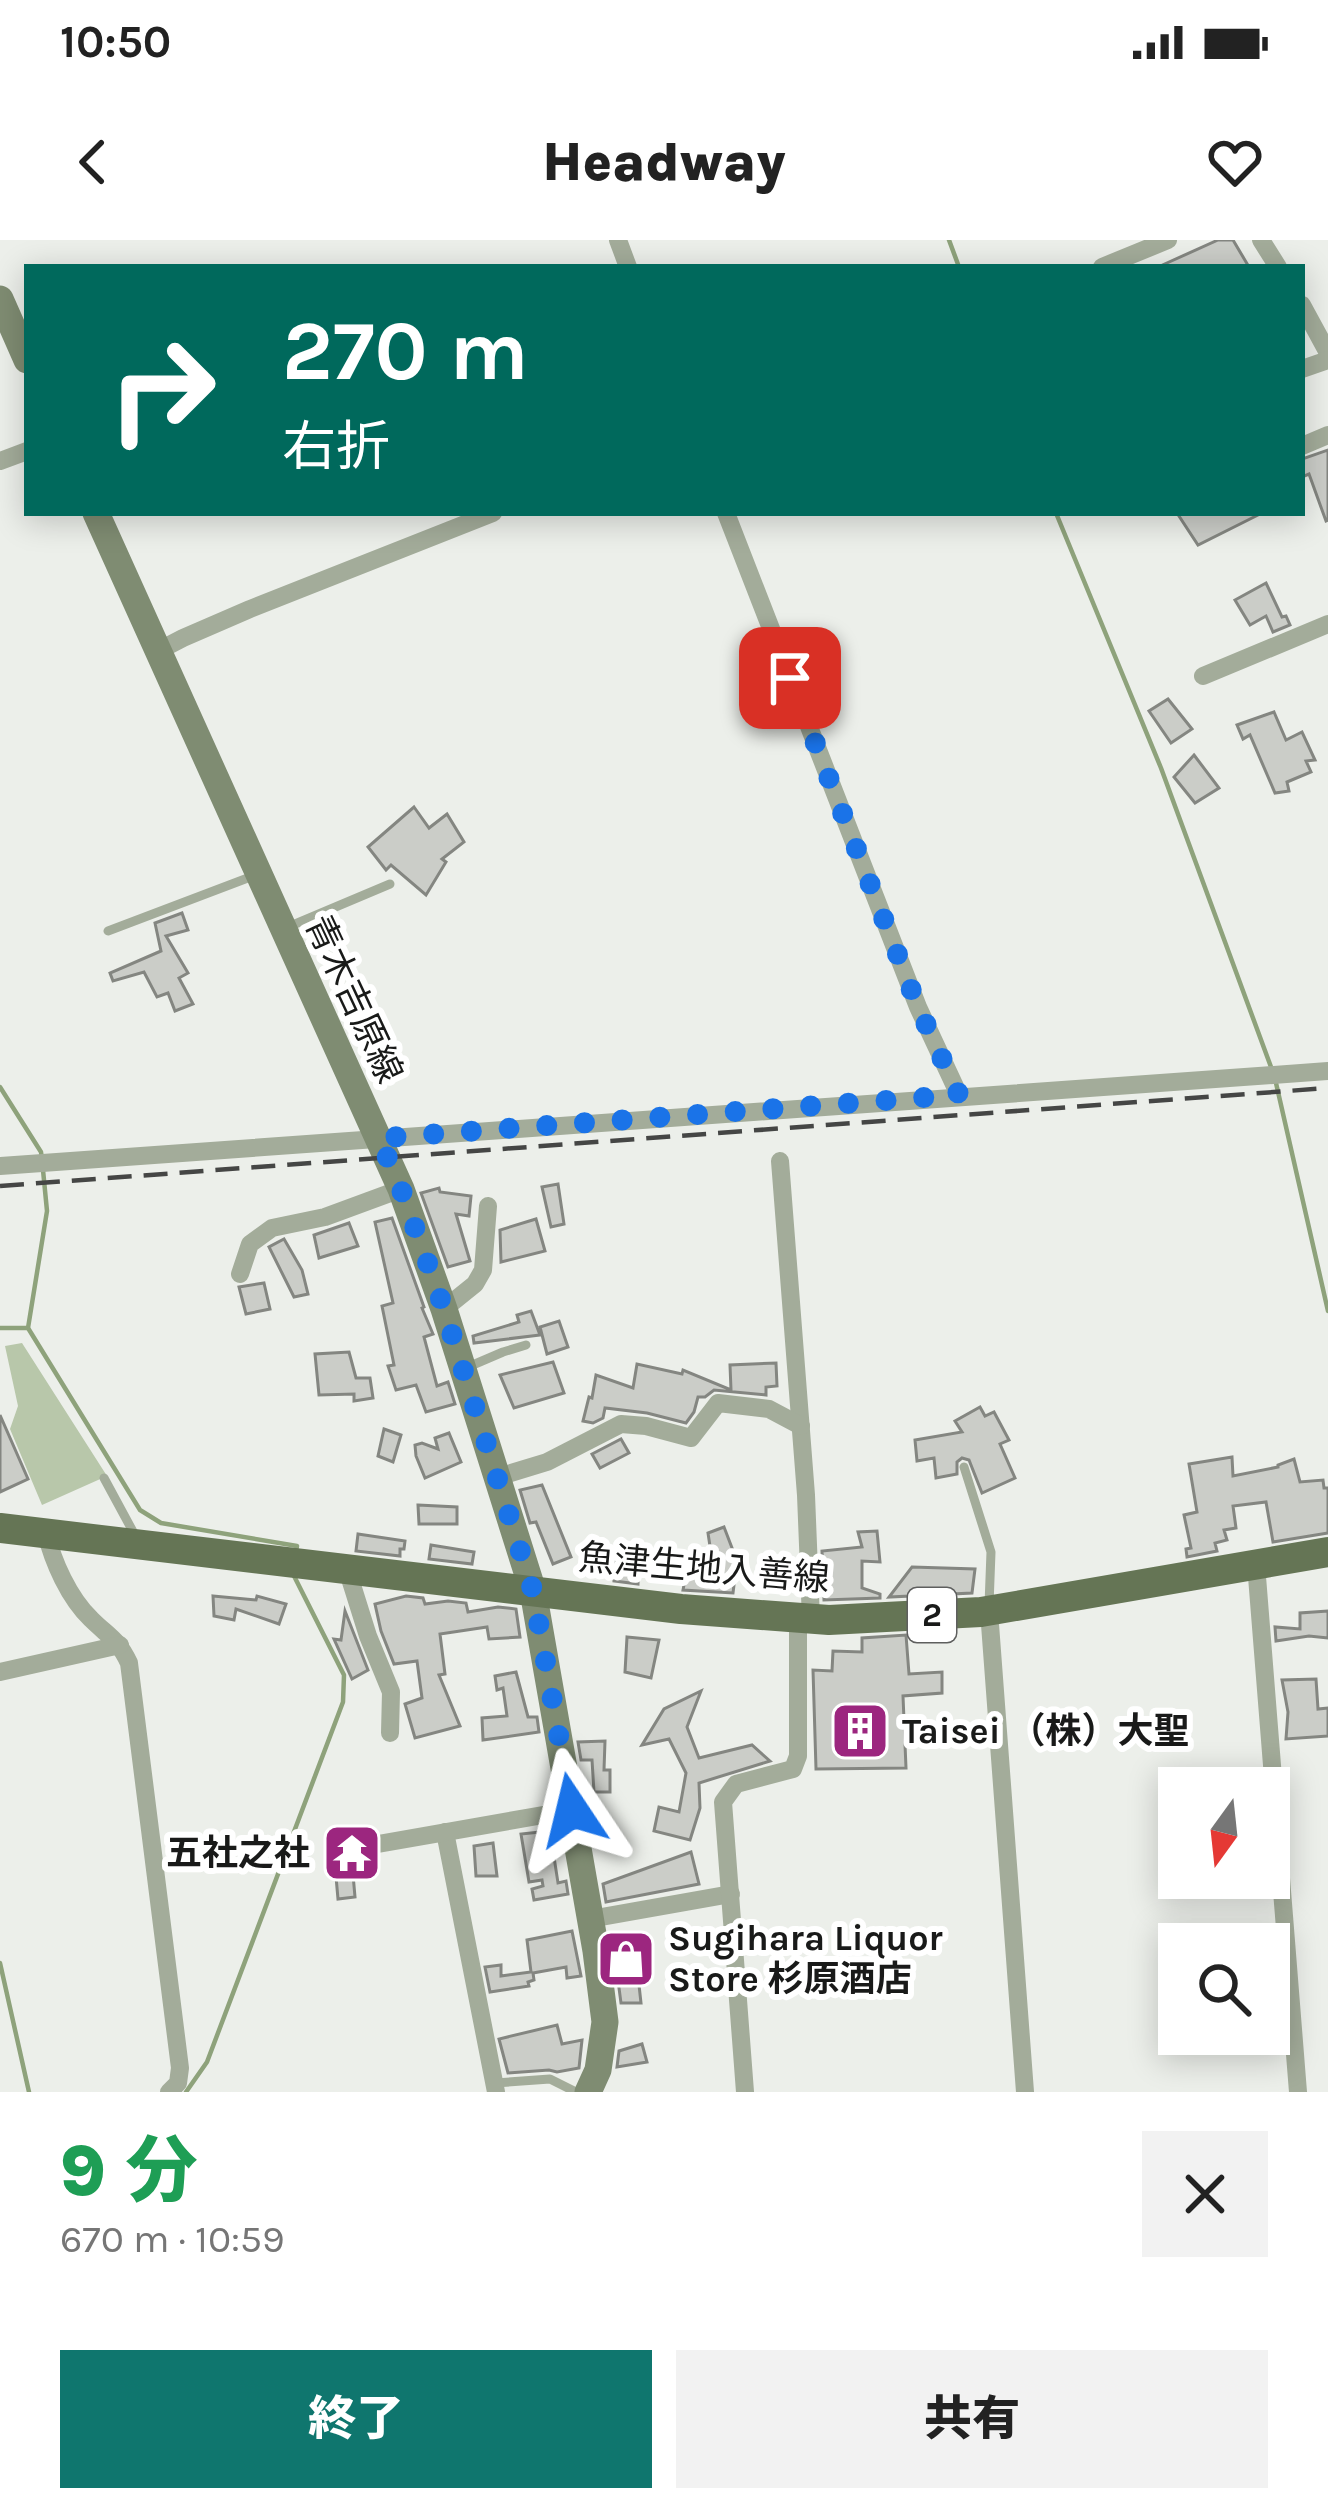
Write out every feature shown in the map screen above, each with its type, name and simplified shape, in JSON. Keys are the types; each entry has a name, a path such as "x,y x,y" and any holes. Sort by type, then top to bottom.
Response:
{"main road":[{"path":"0,299 24,353"},
{"name":"青木吉原線","path":"97,516 401,1189 498,1477 533,1591 590,1919 605,2022 598,2070 588,2092"},
{"name":"魚津生地入善線","path":"0,1528 805,1620 988,1611 1328,1552"}],"street":[{"path":"1109,264 1168,240"},
{"path":"1305,311 1328,356"},
{"path":"158,651 250,609 485,516"},
{"path":"727,516 918,1007 959,1095"},
{"path":"1203,676 1328,624"},
{"path":"0,1166 1328,1071"},
{"path":"745,2092 723,1802 736,1784 793,1769 798,1756 805,1620 801,1426 780,1161"},
{"path":"240,1274 250,1244 272,1228 326,1217 401,1189"},
{"path":"444,1309 475,1284 483,1270 488,1206"},
{"path":"498,1477 547,1462 621,1424 692,1438 718,1403 770,1409 801,1426"},
{"path":"46,1533 70,1591 91,1619 120,1645 129,1663 180,2068 178,2083 169,2092"},
{"path":"1256,1564 1298,2092"},
{"path":"347,1569 391,1692 390,1733"},
{"path":"988,1611 1025,2092"},
{"path":"0,1672 120,1645"},
{"path":"378,1844 572,1810"},
{"path":"445,1832 495,2088"},
{"path":"590,1919 731,1894"}],"lane":[{"path":"108,931 258,874"},
{"path":"283,929 390,884"},
{"path":"463,1370 526,1346"},
{"path":"964,1466 991,1552 988,1611"},
{"path":"104,1478 140,1544"},
{"path":"495,2088 550,2079 576,2092"}],"green space":[{"path":"22,1343 107,1476 42,1505 10,1429 18,1406 5,1346"}],"building":[{"path":"1218,240 1233,240 1247,264 1165,264"},
{"path":"1328,450 1326,521 1309,474 1305,476 1305,458"},
{"path":"1179,516 1256,516 1198,545"},
{"path":"1266,583 1290,625 1273,632 1266,616 1250,625 1235,600"},
{"path":"1168,699 1192,729 1171,743 1149,711"},
{"path":"1274,712 1286,740 1302,732 1315,760 1306,761 1311,772 1287,782 1289,791 1275,793 1250,735 1243,739 1237,725"},
{"path":"1194,755 1219,788 1195,803 1174,777"},
{"path":"414,807 429,828 447,814 464,842 442,859 446,862 426,895 391,865 386,870 368,847"},
{"path":"182,913 188,930 166,936 188,973 179,978 193,1004 175,1011 168,993 157,997 144,972 113,981 110,973 161,951 155,923"},
{"path":"558,1184 564,1224 551,1227 542,1187"},
{"path":"439,1188 440,1192 471,1196 469,1216 456,1214 470,1261 448,1267 421,1193"},
{"path":"392,1218 433,1334 424,1337 437,1386 448,1382 455,1404 426,1412 416,1385 396,1390 388,1366 394,1365 382,1306 393,1303 375,1222"},
{"path":"536,1219 545,1251 501,1262 500,1230"},
{"path":"349,1223 358,1246 319,1258 314,1235"},
{"path":"284,1239 302,1270 308,1294 294,1297 269,1247"},
{"path":"264,1283 270,1309 246,1314 239,1287"},
{"path":"531,1311 540,1335 474,1343 473,1336 519,1322 517,1315"},
{"path":"559,1321 568,1347 547,1354 540,1327"},
{"path":"349,1352 356,1378 370,1378 373,1398 354,1401 354,1394 319,1395 315,1354"},
{"path":"553,1362 564,1393 514,1408 500,1375"},
{"path":"776,1363 777,1386 766,1387 766,1395 714,1390 698,1397 686,1423 605,1408 603,1418 583,1421 596,1375 633,1388 637,1364 682,1374 683,1370 731,1390 730,1365"},
{"path":"980,1407 985,1416 994,1412 1009,1440 1000,1444 1015,1478 982,1493 969,1460 957,1462 957,1474 936,1478 934,1458 917,1461 915,1440 962,1432 955,1421"},
{"path":"0,1415 28,1479 0,1492"},
{"path":"384,1429 401,1435 393,1462 378,1456"},
{"path":"449,1433 461,1462 425,1478 415,1445 438,1449 435,1438"},
{"path":"621,1439 629,1453 600,1468 592,1454"},
{"path":"1232,1457 1233,1476 1294,1459 1300,1482 1323,1480 1328,1488 1328,1533 1273,1542 1266,1502 1233,1506 1236,1528 1224,1530 1227,1540 1215,1543 1217,1551 1187,1557 1186,1549 1191,1548 1184,1515 1197,1512 1189,1464"},
{"path":"542,1485 571,1557 553,1564 536,1522 530,1523 520,1490"},
{"path":"418,1505 457,1507 457,1524 419,1524"},
{"path":"724,1527 737,1561 733,1593 683,1590 687,1570 706,1573 707,1552 711,1553 708,1533"},
{"path":"877,1531 880,1562 862,1561 862,1588 880,1598 824,1600 822,1551 862,1547 858,1532"},
{"path":"358,1534 405,1541 404,1549 400,1556 356,1551"},
{"path":"431,1545 474,1552 472,1564 429,1559"},
{"path":"639,1556 638,1584 614,1581 616,1557"},
{"path":"912,1567 975,1569 972,1593 889,1597"},
{"path":"213,1596 256,1600 257,1596 286,1604 279,1624 236,1609 234,1620 214,1616"},
{"path":"406,1596 423,1598 425,1604 466,1603 468,1612 516,1609 520,1637 489,1639 487,1627 440,1634 445,1674 439,1675 460,1726 415,1738 405,1704 422,1698 417,1661 394,1664 375,1604"},
{"path":"345,1611 368,1670 352,1679 334,1639 341,1640"},
{"path":"1328,1611 1328,1638 1276,1641 1275,1627 1300,1629 1300,1613"},
{"name":"Taisei （株）大聖","path":"906,1635 909,1674 942,1672 942,1693 903,1696 906,1768 816,1769 813,1670 832,1671 833,1651 862,1652 862,1638"},
{"path":"627,1637 659,1640 651,1678 625,1672"},
{"path":"516,1672 528,1717 537,1717 539,1732 483,1740 482,1718 507,1716 503,1688 497,1690 495,1676"},
{"path":"1316,1679 1318,1709 1328,1708 1328,1736 1286,1739 1288,1712 1282,1680"},
{"path":"701,1691 687,1727 699,1758 752,1745 770,1761 699,1783 700,1808 690,1840 654,1831 659,1807 679,1812 686,1773 669,1739 642,1745 664,1709"},
{"path":"605,1741 604,1770 610,1770 610,1792 594,1792 592,1760 581,1760 578,1742"},
{"path":"550,1831 558,1883 566,1881 568,1894 534,1900 532,1889 543,1886 542,1880 529,1882 521,1834"},
{"path":"365,1842 374,1862 352,1863 355,1897 338,1899 333,1843"},
{"path":"493,1843 497,1876 476,1876 474,1846"},
{"path":"691,1852 699,1884 606,1902 603,1884"},
{"path":"572,1931 581,1976 567,1978 566,1967 533,1973 529,1986 490,1992 485,1967 501,1965 501,1976 531,1972 527,1940"},
{"path":"634,1940 641,2003 621,2003 613,1943"},
{"path":"557,2025 562,2044 582,2040 579,2068 508,2073 499,2039"},
{"path":"642,2044 647,2062 617,2067 619,2051"}],"waterway":[{"path":"949,240 958,264"},
{"path":"1057,516 1161,768 1271,1067"},
{"path":"1276,1083 1328,1311"},
{"path":"0,1087 42,1159"},
{"path":"43,1170 47,1211 28,1328 140,1510 161,1523 297,1546 296,1551"},
{"path":"0,1328 28,1328"},
{"path":"186,2092 207,2062 343,1702 344,1675 293,1574"},
{"path":"0,1963 29,2092"}],"railway":[{"path":"0,1186 1328,1088"}],"place":[{"name":"Taisei （株）大聖","path":"860,1731"},
{"name":"五社之社","path":"352,1853"},
{"name":"Sugihara Liquor Store 杉原酒店","path":"626,1959"}],"route":[{"path":"572,1810 533,1591 442,1303 379,1138 959,1095 918,1007 790,678"}]}
